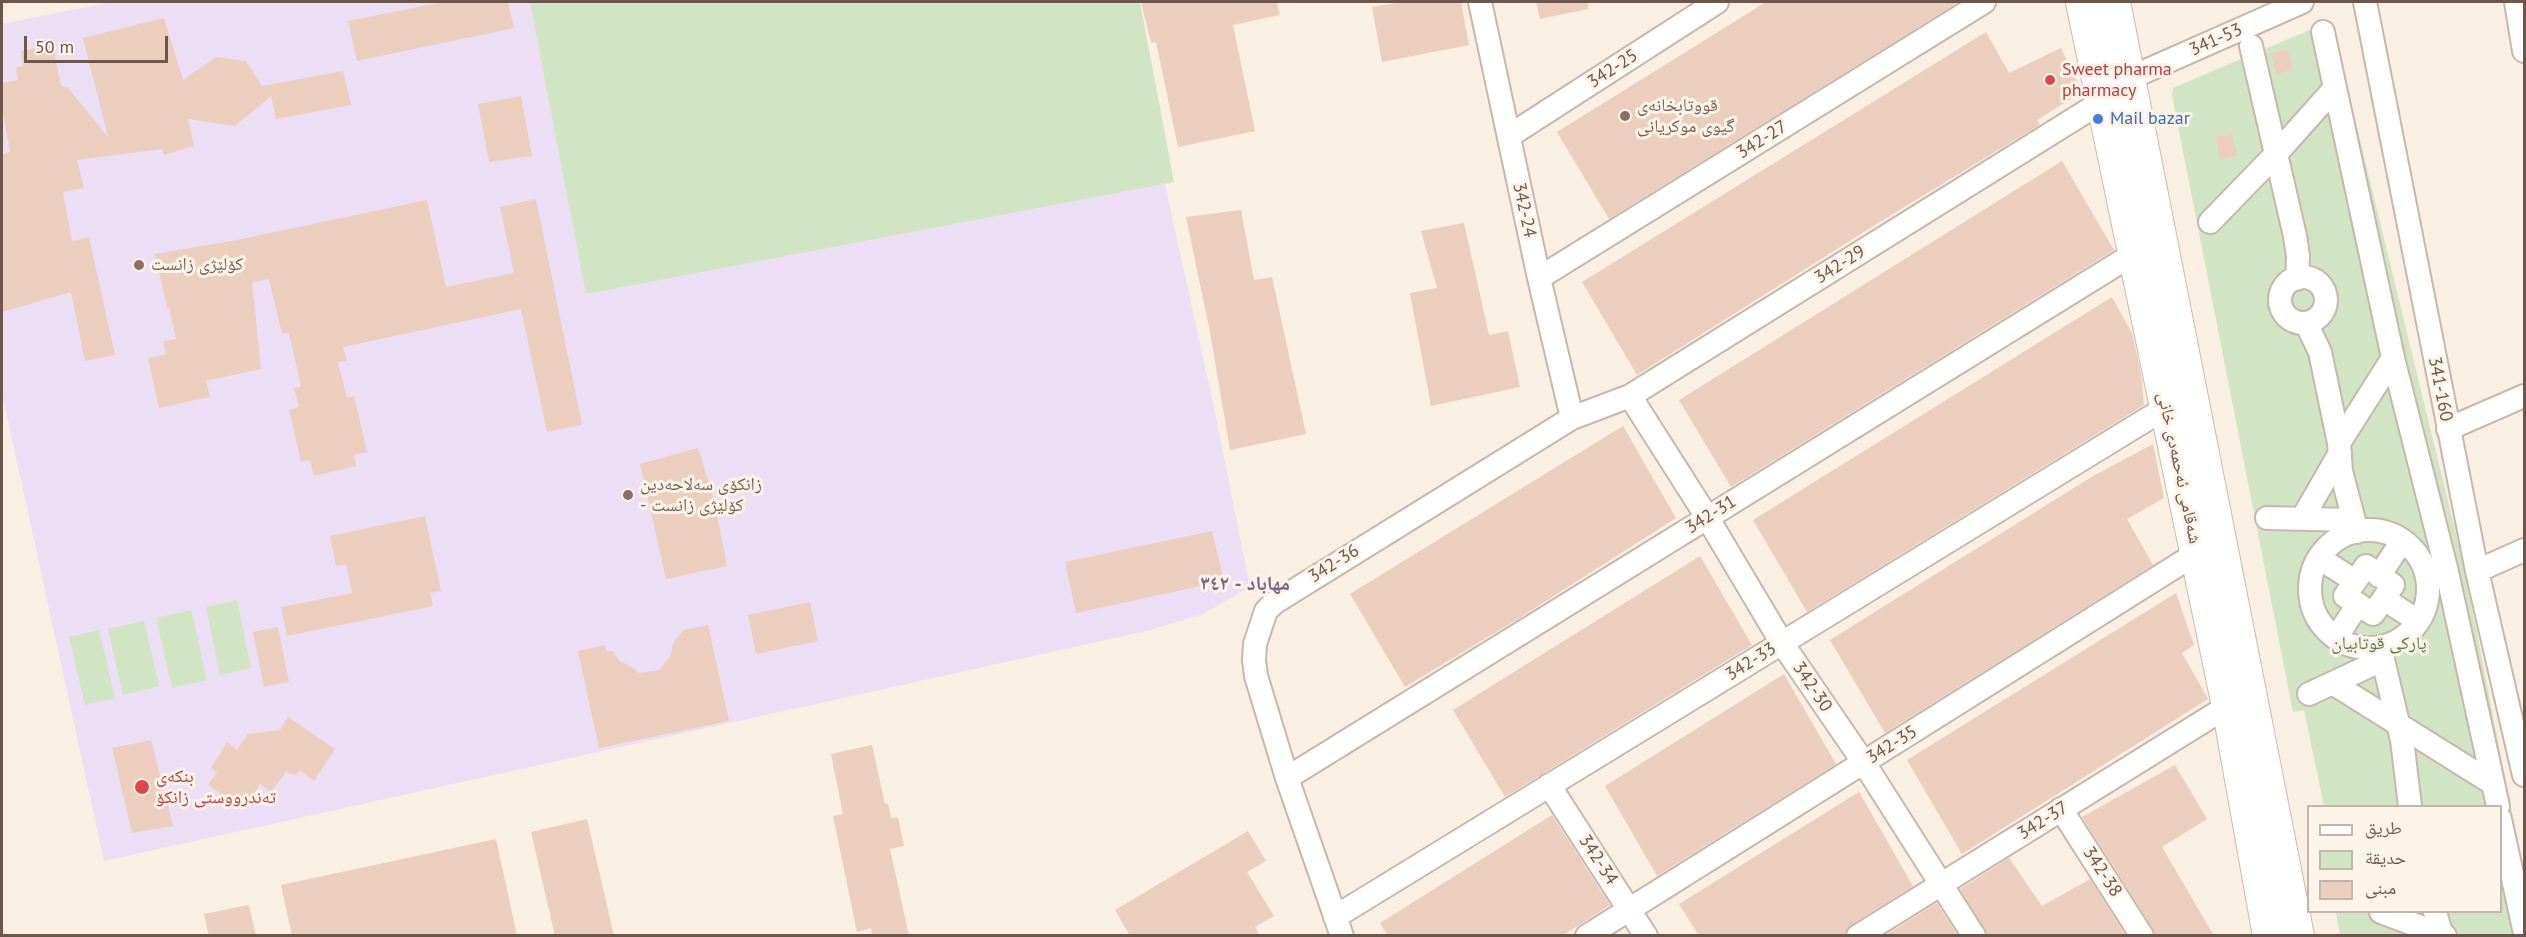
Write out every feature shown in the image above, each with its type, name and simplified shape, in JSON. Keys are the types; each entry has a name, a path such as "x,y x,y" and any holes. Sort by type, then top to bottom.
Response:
{"main road":[{"name":"شەقامی ئەحمەدی خانی","path":"2082,2 2228,706 2273,882 2298,936"},
{"name":"شەقامی ئەحمەدی خانی","path":"2114,2 2130,78 2273,882 2269,936"}],"street":[{"name":"342-24","path":"1480,2 1539,278 1572,418"},
{"name":"342-25","path":"1509,136 1717,2"},
{"name":"342-27","path":"1539,278 1984,2"},
{"name":"341-53","path":"2130,78 2302,2"},
{"name":"341-160","path":"2365,2 2473,568 2517,708 2524,775"},
{"path":"2516,2 2524,51"},
{"path":"2323,32 2437,574 2498,805"},
{"path":"2251,46 2295,236 2298,256 2296,279"},
{"path":"2210,222 2277,153 2334,89"},
{"name":"342-29","path":"1572,418 1630,396 2103,101"},
{"name":"342-31","path":"1287,778 2135,253"},
{"path":"2296,279 2314,280 2324,291 2326,298 2323,312 2318,318 2306,323 2290,319 2282,307 2282,291 2286,285 2296,279"},
{"path":"2306,323 2320,352 2339,448 2341,471 2356,526"},
{"path":"2302,519 2339,448 2393,358"},
{"name":"342-30","path":"1630,396 1782,643 1864,763 1974,936"},
{"path":"2448,429 2524,396"},
{"name":"342-33","path":"1338,926 1549,785 2166,407"},
{"name":"342-36","path":"1338,926 1287,778 1259,685 1254,660 1255,644 1266,611 1306,581 1572,418"},
{"path":"2267,518 2302,519 2356,526 2387,534 2402,541 2413,550 2421,562 2437,574 2473,568 2524,550"},
{"path":"2356,526 2319,558 2313,572 2311,600 2316,616 2325,629 2349,645 2381,653"},
{"path":"2379,576 2402,541"},
{"name":"342-35","path":"1587,936 2197,553"},
{"path":"2319,558 2355,581"},
{"path":"2366,566 2379,576 2393,585 2373,614 2345,596 2366,566"},
{"path":"2310,694 2334,684 2408,634 2425,607 2428,592 2437,574"},
{"path":"2384,599 2418,621"},
{"path":"2337,638 2358,604"},
{"path":"2381,653 2402,740 2410,805"},
{"path":"2334,684 2492,783"},
{"name":"342-37","path":"1858,936 2228,706"},
{"name":"342-34","path":"1549,785 1646,936"},
{"name":"342-38","path":"2061,809 2142,936"},
{"path":"2502,828 2524,929"},
{"path":"2384,913 2443,935"},
{"path":"2435,913 2443,935"}],"shaded area":[{"name":"زانکۆی سەلاحەدین - کۆلێژی زانست","path":"111,2 1131,2 1167,194 1213,403 1250,587 1203,614 1151,630 104,861 2,393 2,24"}],"green space":[{"path":"530,2 1140,2 1174,182 586,294"},
{"name":"پارکی قوتابیان","path":"2331,21 2464,567 2524,874 2524,935 2340,935 2336,913 2502,913 2502,805 2324,805 2304,710 2293,712 2172,95 2173,88"},
{"path":"237,600 251,668 220,675 206,607"},
{"path":"191,610 207,680 172,688 156,618"},
{"path":"144,621 159,686 123,695 108,629"},
{"path":"99,630 115,698 85,705 69,637"}],"building":[{"path":"443,2 508,2 514,28 357,61 348,21"},
{"path":"1141,2 1277,2 1280,15 1233,25 1255,131 1178,147 1156,42 1151,43"},
{"path":"1402,2 1461,2 1469,45 1382,62 1372,7"},
{"path":"1536,2 1588,2 1588,9 1540,19"},
{"path":"1766,2 1959,2 1609,219 1557,132"},
{"path":"164,18 183,80 216,57 246,61 262,86 343,71 351,105 276,119 271,96 235,126 188,119 194,146 164,155 162,149 77,160 84,188 63,192 72,241 89,237 115,355 85,361 71,292 2,312 2,155 10,152 2,107 2,83 18,80 16,67 23,66 21,51 53,45 61,86 68,88 108,137 83,38"},
{"path":"1986,32 2009,73 2061,48 2082,92 2037,120 2040,124 2036,127 1637,375 1582,282"},
{"path":"2287,49 2293,69 2277,74 2270,54"},
{"path":"521,96 532,156 489,162 478,104"},
{"path":"2232,134 2237,156 2220,160 2216,137"},
{"path":"2062,161 2114,250 1731,487 1679,400"},
{"path":"536,199 582,425 547,432 521,309 343,347 347,361 338,362 347,398 354,396 367,452 354,455 356,466 314,476 310,460 301,462 289,410 299,407 294,388 301,387 289,333 282,334 269,279 252,282 261,369 206,381 210,397 159,408 148,358 166,354 163,341 176,339 155,254 237,240 427,200 446,287 514,273 500,207"},
{"path":"1241,210 1254,280 1272,277 1306,434 1230,450 1210,332 1186,217"},
{"path":"1464,223 1489,335 1508,331 1520,387 1431,406 1410,293 1437,288 1421,231"},
{"path":"2112,297 2132,333 2141,373 2144,405 1807,612 1753,520"},
{"path":"1623,426 1676,518 1521,617 1405,687 1350,594"},
{"path":"2153,444 2164,498 2127,519 2153,565 1885,733 1830,640 2093,476"},
{"path":"698,448 714,500 727,566 666,579 640,464"},
{"path":"425,516 441,591 430,593 433,606 287,636 281,607 352,593 346,564 336,566 330,536"},
{"path":"1212,531 1224,581 1076,613 1065,562"},
{"path":"1700,556 1752,645 1505,797 1453,710"},
{"path":"2176,593 2194,645 2182,653 2208,699 1962,854 1907,760"},
{"path":"810,602 818,641 756,654 748,615"},
{"path":"708,625 729,721 599,748 578,651 605,645 606,651 612,651 620,661 639,673 659,670 670,657 674,642 684,630"},
{"path":"278,627 289,682 264,687 253,632"},
{"path":"1784,674 1836,764 1657,876 1605,786"},
{"path":"288,717 335,749 314,781 300,770 296,775 286,772 271,792 260,784 244,810 208,785 217,772 211,768 227,742 237,750 248,734 280,730"},
{"name":"بنکەی تەندرووستی زانکۆ","path":"151,740 173,826 132,833 112,748"},
{"path":"872,745 885,804 888,804 891,818 898,817 904,846 890,849 909,936 872,936 871,928 857,932 833,816 843,814 831,754"},
{"path":"2175,765 2207,819 2162,847 2214,936 2155,936 2153,929 2082,817"},
{"path":"1859,792 1913,886 1851,925 1845,936 1699,936 1679,904"},
{"path":"1552,815 1610,905 1562,936 1388,936 1380,923"},
{"path":"587,819 614,936 555,936 531,832"},
{"path":"1248,831 1266,861 1247,872 1274,916 1255,927 1260,936 1130,936 1115,910"},
{"path":"496,839 517,936 292,936 281,885"},
{"path":"2009,858 2042,906 2090,879 2126,936 1987,936 1960,889"},
{"path":"1937,903 1958,936 1884,936"},
{"path":"249,905 256,936 209,936 204,914"}],"place":[{"name":"Sweet pharma pharmacy","path":"2050,80"},
{"name":"قووتابخانەی گيوی موكريانی","path":"1625,116"},
{"name":"Mail bazar","path":"2098,119"},
{"name":"کۆلێژی زانست","path":"139,265"},
{"name":"زانکۆی سەلاحەدین - کۆلێژی زانست","path":"628,495"},
{"name":"بنکەی تەندرووستی زانکۆ","path":"142,787"}],"district":[{"name":"مهاباد - ٣٤٢","path":"1245,584"}]}
